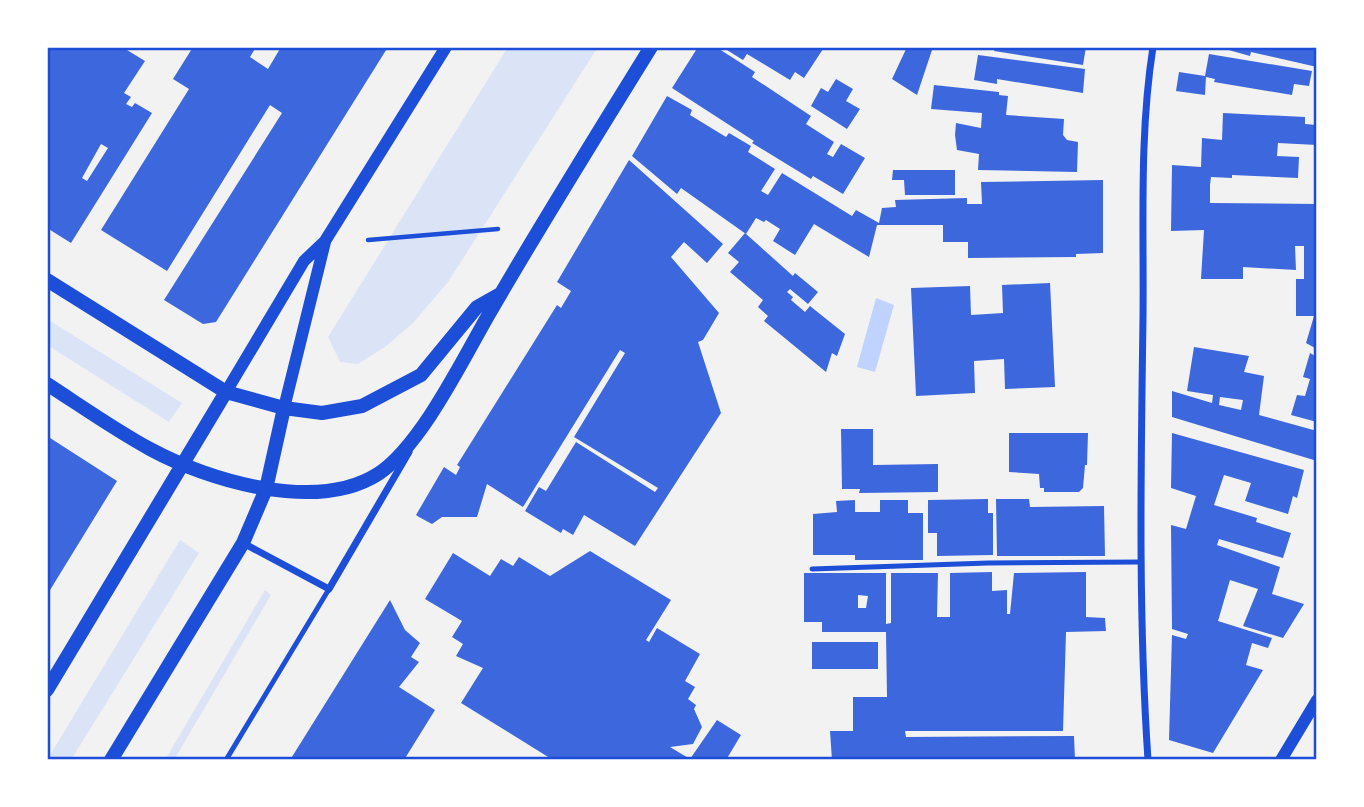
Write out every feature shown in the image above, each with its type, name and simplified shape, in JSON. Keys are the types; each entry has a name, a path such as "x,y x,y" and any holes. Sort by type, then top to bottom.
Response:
{"main road":[{"path":"47,384 150,449 185,465 266,489 326,490 360,482 379,473 423,427 651,47"},
{"path":"47,280 226,392 284,408 332,412 362,405 421,375 477,307 501,293"},
{"path":"47,690 185,465 226,392"},
{"path":"111,760 243,543 266,489 284,408"}],"street":[{"path":"226,392 304,261 325,242 446,47"},
{"path":"1148,760 1141,647 1140,562 1144,181 1153,47"},
{"path":"284,408 325,242"},
{"path":"243,543 329,589 423,427"},
{"path":"1281,760 1317,700"}],"lane":[{"path":"812,569 988,563 1140,562"},
{"path":"226,760 329,589"}],"path":[{"path":"368,240 498,229"}],"shaded area":[{"path":"508,47 598,47 448,282 413,323 385,347 358,364 340,362 328,337"},
{"path":"47,319 182,403 169,422 47,345"},
{"path":"180,540 199,553 71,760 47,760"},
{"path":"265,590 271,595 174,760 165,760"}],"water":[{"path":"876,298 894,305 875,372 857,367"}],"building":[{"path":"47,47 129,47 127,50 145,61 124,93 131,97 126,104 132,107 135,103 152,113 71,243 47,228","holes":["101,144 108,148 87,181 82,178"]},
{"path":"193,47 256,47 250,57 268,69 281,47 388,47 216,322 203,324 164,300 282,113 270,105 167,271 101,230 189,89 173,79"},
{"path":"698,47 716,47 755,72 752,77 811,116 806,124 834,142 827,154 833,157 841,144 865,158 843,194 813,176 811,179 752,143 754,141 672,88"},
{"path":"722,47 823,49 804,78 795,72 790,80 747,54 743,60"},
{"path":"907,47 933,47 917,95 892,79"},
{"path":"995,47 1086,47 1083,65 994,51"},
{"path":"1218,47 1317,47 1317,67 1251,52 1250,56"},
{"path":"1209,54 1312,71 1309,86 1294,84 1292,95 1214,82 1215,79 1206,77 1205,95 1176,91 1179,72 1205,76"},
{"path":"978,55 1085,69 1083,93 997,79 997,84 974,80"},
{"path":"836,79 853,89 846,101 860,109 847,129 811,106 821,88 828,92"},
{"path":"934,85 999,92 999,95 1008,96 1006,115 1064,119 1063,135 1067,140 1078,142 1077,172 978,170 979,154 957,150 955,135 956,123 981,128 982,113 931,109"},
{"path":"667,96 692,110 690,115 726,137 729,133 751,146 748,152 775,169 761,191 768,195 782,173 852,216 856,210 879,223 882,208 896,207 895,200 967,198 967,204 982,204 981,182 1103,180 1103,253 1076,254 1076,257 968,258 968,242 943,242 943,225 877,225 869,257 814,224 795,255 773,241 780,229 766,220 764,222 756,218 746,234 681,188 677,194 632,156"},
{"path":"1223,113 1305,117 1305,124 1317,125 1317,145 1278,143 1277,156 1299,157 1298,178 1232,175 1232,178 1211,177 1210,185 1210,203 1317,204 1315,348 1306,343 1314,316 1296,316 1296,279 1304,279 1304,246 1295,246 1296,270 1243,267 1243,279 1201,279 1204,230 1171,231 1172,165 1201,167 1202,138 1222,140"},
{"path":"629,160 723,244 707,263 684,242 671,257 719,313 703,340 698,342 721,413 635,546 584,515 573,535 563,529 561,533 525,511 539,487 546,491 576,442 655,492 658,488 574,437 625,353 620,350 523,507 487,484 477,517 442,517 432,524 419,517 416,515 444,467 456,475 460,467 457,465 557,305 561,308 571,291 557,282"},
{"path":"893,170 955,170 955,195 905,195 904,180 892,180"},
{"path":"745,233 793,276 795,273 818,292 808,304 790,289 787,292 793,297 791,300 805,312 810,306 845,334 837,356 832,353 826,372 764,321 768,316 758,307 763,300 730,272 739,262 728,253"},
{"path":"1050,283 1055,387 1005,389 1004,359 974,361 975,393 916,396 911,288 970,286 971,315 1003,313 1002,285"},
{"path":"1194,347 1249,356 1244,372 1264,376 1259,415 1317,431 1317,461 1172,417 1172,391 1212,403 1213,395 1187,391","holes":["1220,397 1243,400 1241,410 1219,405"]},
{"path":"1310,353 1317,357 1317,422 1291,415 1297,395 1305,396 1310,379 1303,377"},
{"path":"841,429 873,429 873,465 938,464 938,492 859,493 860,489 842,489"},
{"path":"1009,433 1088,433 1083,488 1079,492 1044,492 1044,488 1040,488 1039,474 1009,472"},
{"path":"1172,433 1304,470 1297,498 1293,496 1288,514 1245,501 1251,483 1224,475 1214,505 1257,518 1256,522 1291,533 1283,558 1219,539 1217,545 1280,567 1272,594 1304,604 1283,638 1243,626 1258,589 1230,580 1218,621 1272,638 1268,648 1252,643 1246,665 1263,670 1213,753 1169,740 1172,635 1186,639 1188,634 1172,629 1171,525 1186,529 1196,496 1171,488"},
{"path":"47,436 117,481 47,595"},
{"path":"988,499 988,513 993,513 993,555 937,556 937,533 928,533 928,500"},
{"path":"996,499 1029,499 1030,507 1104,506 1105,556 997,556"},
{"path":"855,500 855,512 880,512 880,500 908,500 908,513 923,513 923,560 855,560 855,555 813,555 813,514 837,512 836,501"},
{"path":"590,551 671,600 646,640 649,642 657,628 700,654 685,681 695,687 688,699 696,705 694,709 702,727 693,744 670,747 690,759 717,720 741,735 726,760 553,760 461,703 483,668 456,656 463,644 452,637 462,621 425,599 453,553 490,576 501,559 513,566 519,557 550,576"},
{"path":"992,572 992,591 1007,590 1007,614 1010,614 1014,573 1086,572 1086,617 1105,618 1106,631 1066,632 1063,731 905,731 906,737 1074,736 1075,760 832,760 830,731 853,731 853,697 887,697 886,632 822,632 822,622 804,622 804,573 886,573 886,624 891,623 891,573 938,573 937,617 950,617 950,573","holes":["858,595 868,596 866,608 858,608"]},
{"path":"390,600 405,630 420,643 411,657 419,662 399,687 435,710 404,760 290,760"},
{"path":"812,642 878,642 878,669 812,669"}]}
